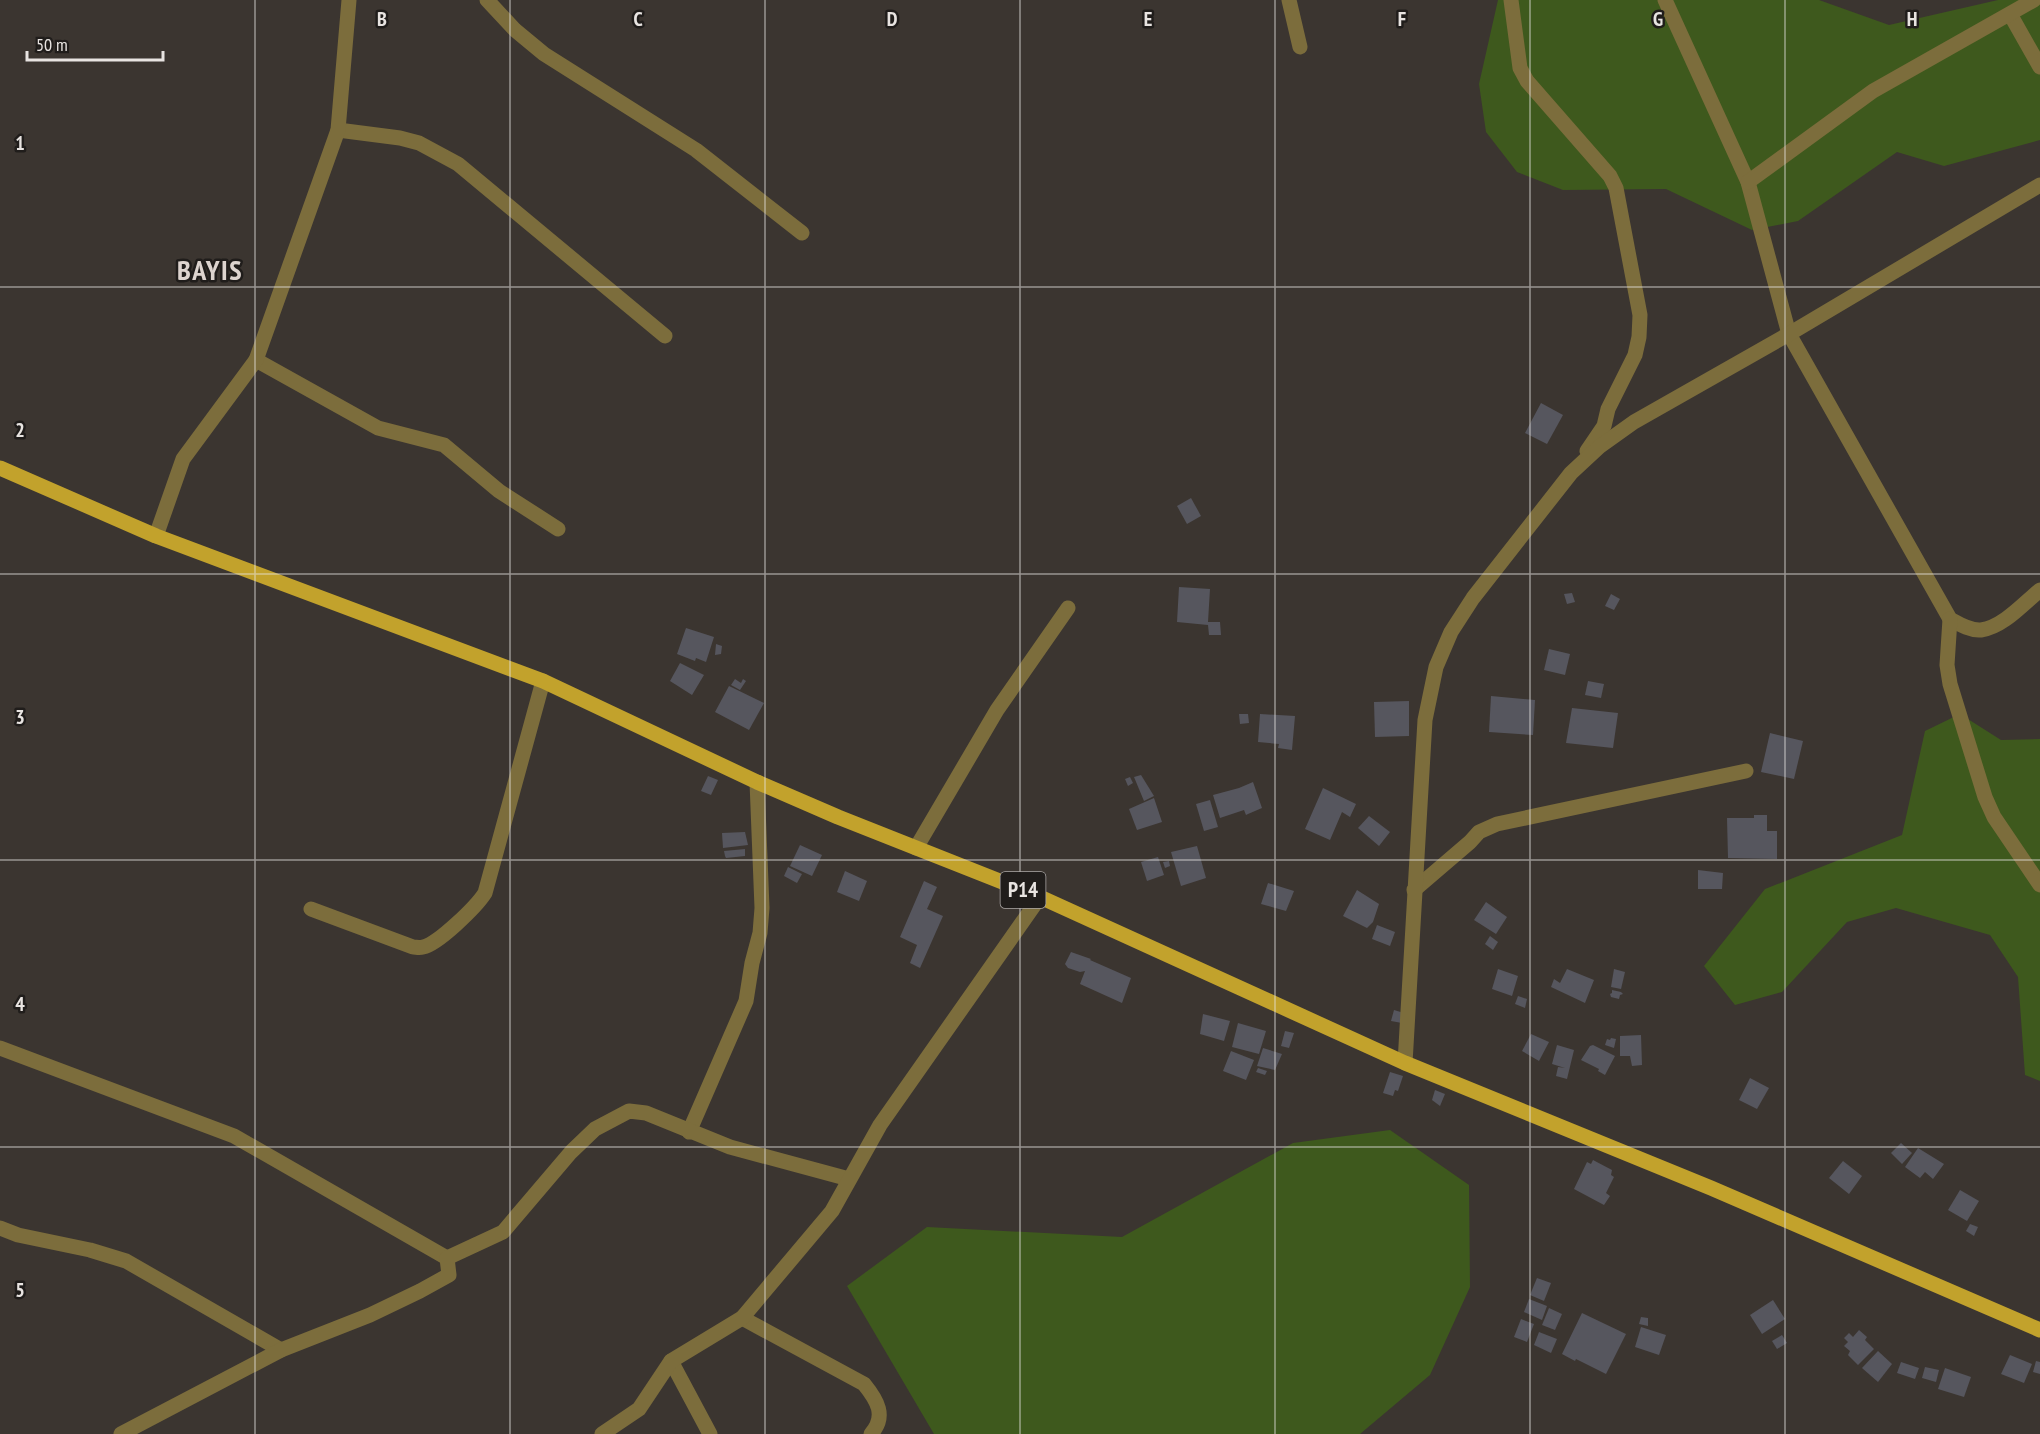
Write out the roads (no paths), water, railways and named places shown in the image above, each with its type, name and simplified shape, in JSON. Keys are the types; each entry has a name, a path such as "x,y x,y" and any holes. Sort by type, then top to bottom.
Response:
{"main road":[{"name":"P14","path":"0,468 156,536 543,681 757,782 1040,897 1405,1063 1711,1188 2040,1330"}],"street":[{"path":"156,536 183,459 256,360 338,130 349,0"},
{"path":"487,0 515,30 544,54 696,150 802,233"},
{"path":"1289,0 1300,47"},
{"path":"1405,1063 1425,720 1436,667 1450,632 1473,598 1571,473 1604,426 1608,409 1635,355 1640,337 1640,315 1616,188 1602,165 1527,81 1520,68 1511,0"},
{"path":"1665,0 1748,182 1789,334 1950,619 1964,627 1980,630 1997,624 2040,590"},
{"path":"1748,182 1873,91 2034,0"},
{"path":"2010,14 2040,67"},
{"path":"338,130 400,138 419,143 458,164 665,336"},
{"path":"1571,473 1599,447 1634,422 1789,334 2040,185"},
{"path":"256,360 378,428 444,445 499,490 558,529"},
{"path":"916,848 997,710 1068,608"},
{"path":"1950,619 1947,665 1950,684 1985,797 1994,817 2040,885"},
{"path":"311,909 413,947 423,947 433,942 476,906 485,893 543,681"},
{"path":"1414,890 1470,842 1479,831 1497,824 1746,771"},
{"path":"689,1132 746,1001 760,933 762,908 757,782"},
{"path":"602,1434 639,1409 671,1361 742,1318 832,1211 880,1125 1040,897"},
{"path":"0,1048 234,1136 447,1258"},
{"path":"447,1258 503,1232 571,1152 595,1129 620,1115 636,1111 646,1113 730,1148 849,1179"},
{"path":"0,1228 18,1235 90,1250 126,1261 281,1350"},
{"path":"121,1434 281,1350 370,1315 420,1292 449,1275 447,1258"},
{"path":"742,1318 864,1384 875,1397 879,1412 878,1425 871,1434"},
{"path":"671,1361 710,1434"}],"district":[{"name":"BAYIS","path":"210,270"}]}
